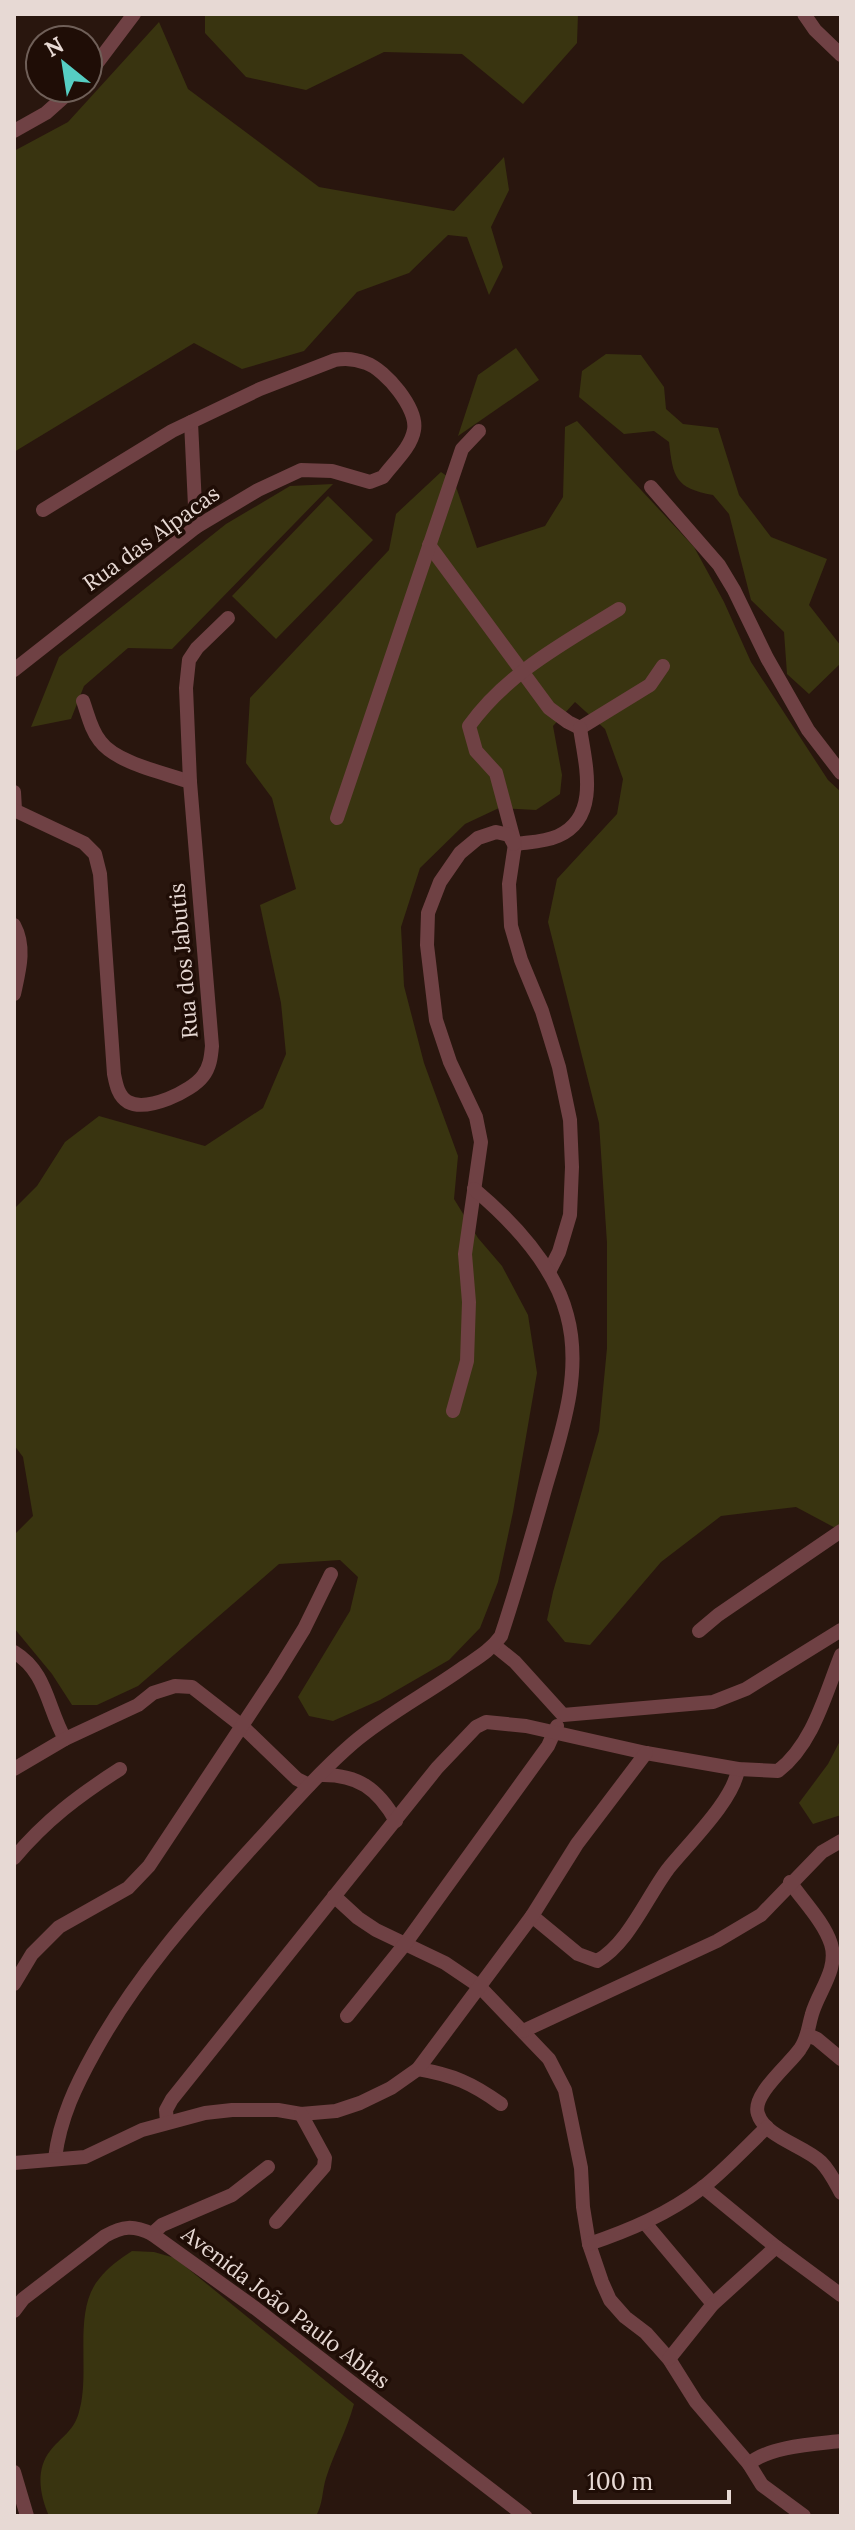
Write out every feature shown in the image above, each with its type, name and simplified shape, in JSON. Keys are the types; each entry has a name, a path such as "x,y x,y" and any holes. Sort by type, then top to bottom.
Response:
{"street":[{"path":"104,54 134,14"},
{"path":"804,14 815,30 841,55"},
{"path":"14,131 56,104"},
{"name":"Rua das Alpacas","path":"14,670 196,527 258,490 301,470 332,471 370,482 377,481 406,448 415,423 407,403 389,381 369,363 351,359 335,360 308,369 191,422"},
{"path":"43,510 138,450 191,422 196,527"},
{"path":"337,818 462,449 479,431"},
{"path":"651,487 719,565 808,730 841,773"},
{"path":"429,545 549,708 580,728"},
{"path":"549,1272 559,1252 570,1215 570,1120 559,1067 542,1011 511,926 509,884 515,844 496,773 476,751 469,726 485,704 521,670 619,609"},
{"name":"Rua dos Jabutis","path":"14,810 84,843 95,854 100,874 114,1074 118,1090 128,1102 139,1105 182,1093 204,1074 212,1046 190,782 187,670 197,648 228,618"},
{"path":"580,728 650,685 663,666"},
{"path":"83,701 93,730 105,748 125,760 190,782"},
{"path":"515,844 558,837 575,825 585,807 588,783 580,728"},
{"path":"14,792 14,810"},
{"path":"453,1411 467,1361 469,1302 465,1254 481,1142 476,1117 450,1062 436,1020 427,945 428,913 440,882 460,853 478,838 496,832 509,835 515,844"},
{"path":"14,925 21,954 14,994"},
{"path":"55,2158 58,2132 74,2088 118,2010 206,1899 354,1742 494,1645 501,1636 567,1413 572,1355 567,1315 549,1272 516,1229 474,1189"},
{"path":"699,1631 841,1531"},
{"path":"14,1984 32,1954 59,1927 128,1888 149,1866 304,1629 331,1574"},
{"path":"563,1715 713,1702 746,1689 841,1630"},
{"path":"494,1645 515,1662 563,1715"},
{"path":"14,1652 28,1660 39,1675 55,1721 65,1739"},
{"path":"167,2122 166,2110 172,2099 437,1768 476,1727 486,1722 526,1726 646,1753 738,1769 778,1771 793,1760 809,1733 841,1655"},
{"path":"14,1769 65,1739 138,1705 153,1693 175,1686 192,1687 242,1726 297,1779 315,1780 342,1774 386,1802 396,1821"},
{"path":"347,2016 405,1944 548,1746 563,1715"},
{"path":"14,2163 85,2157 142,2130 167,2122 232,2110 278,2110 301,2114 336,2111 391,2088 418,2069 532,1916 577,1844 646,1753"},
{"path":"14,1858 49,1819 120,1769"},
{"path":"532,1916 578,1954 597,1961 608,1955 652,1896 665,1872 726,1797 737,1780 738,1769"},
{"path":"523,2031 717,1941 761,1915 822,1852 841,1841"},
{"path":"790,1882 832,1946 830,1971 812,2012 808,2035 800,2050 758,2100 757,2113 767,2127 819,2160 832,2175 841,2193"},
{"path":"334,1896 358,1918 445,1963 479,1986 549,2059 565,2090 581,2168 589,2244 610,2300 669,2359 696,2402 749,2464 762,2485 804,2516"},
{"path":"808,2035 841,2059"},
{"path":"418,2069 462,2080 501,2104"},
{"path":"276,2222 324,2167 325,2158 301,2114"},
{"path":"589,2244 645,2223 703,2187 767,2127"},
{"path":"152,2234 168,2222 232,2195 268,2167"},
{"path":"703,2187 841,2295"},
{"path":"645,2223 713,2304"},
{"name":"Avenida João Paulo Ablas","path":"17,2300 119,2228 129,2226 152,2234 255,2308 525,2516"},
{"path":"669,2359 713,2304 776,2247"},
{"path":"749,2464 781,2450 841,2441"},
{"path":"14,2472 27,2516"}],"shaded area":[{"path":"205,14 578,14 577,43 523,104 462,54 384,52 306,90 246,77 205,33"},
{"path":"159,22 188,89 319,187 454,211 504,157 509,190 491,227 503,267 489,295 467,237 448,235 409,273 357,292 304,351 242,369 194,343 14,452 14,151 68,122 84,104 104,104 104,82"},
{"path":"516,348 539,380 458,436 478,375"},
{"path":"606,354 641,355 664,387 666,409 683,424 718,428 739,495 771,537 827,559 809,605 841,646 841,663 809,694 787,674 784,632 751,600 729,514 713,495 691,489 678,479 669,442 654,431 624,434 579,397 582,371"},
{"path":"577,421 694,547 724,602 751,662 828,780 841,792 841,1531 796,1507 721,1516 661,1562 590,1645 565,1642 547,1620 599,1431 607,1348 607,1243 599,1123 548,922 557,879 617,814 623,779 605,729 575,702 553,726 562,775 560,794 536,810 499,808 465,824 420,868 401,927 404,986 424,1063 458,1156 454,1199 478,1238 502,1266 528,1315 537,1373 498,1582 480,1628 449,1660 380,1700 333,1721 309,1716 298,1697 350,1611 358,1577 340,1560 279,1564 138,1686 97,1705 72,1705 52,1674 14,1628 14,1535 33,1516 23,1457 14,1445 14,1209 37,1186 65,1142 99,1116 205,1146 263,1108 286,1054 281,1003 260,905 296,889 272,798 246,763 250,698 389,550 396,514 441,472 454,481 477,548 545,526 563,497 565,427"},
{"path":"333,484 172,649 128,648 84,686 71,719 31,727 59,657 226,524 290,486"},
{"path":"328,496 373,540 276,639 232,596"},
{"path":"841,1739 841,1815 813,1824 799,1803 828,1764"},
{"path":"132,2251 154,2252 175,2258 354,2404 326,2478 316,2516 49,2516 41,2492 42,2466 50,2451 74,2424 79,2412 84,2325 91,2292 106,2271"}]}
